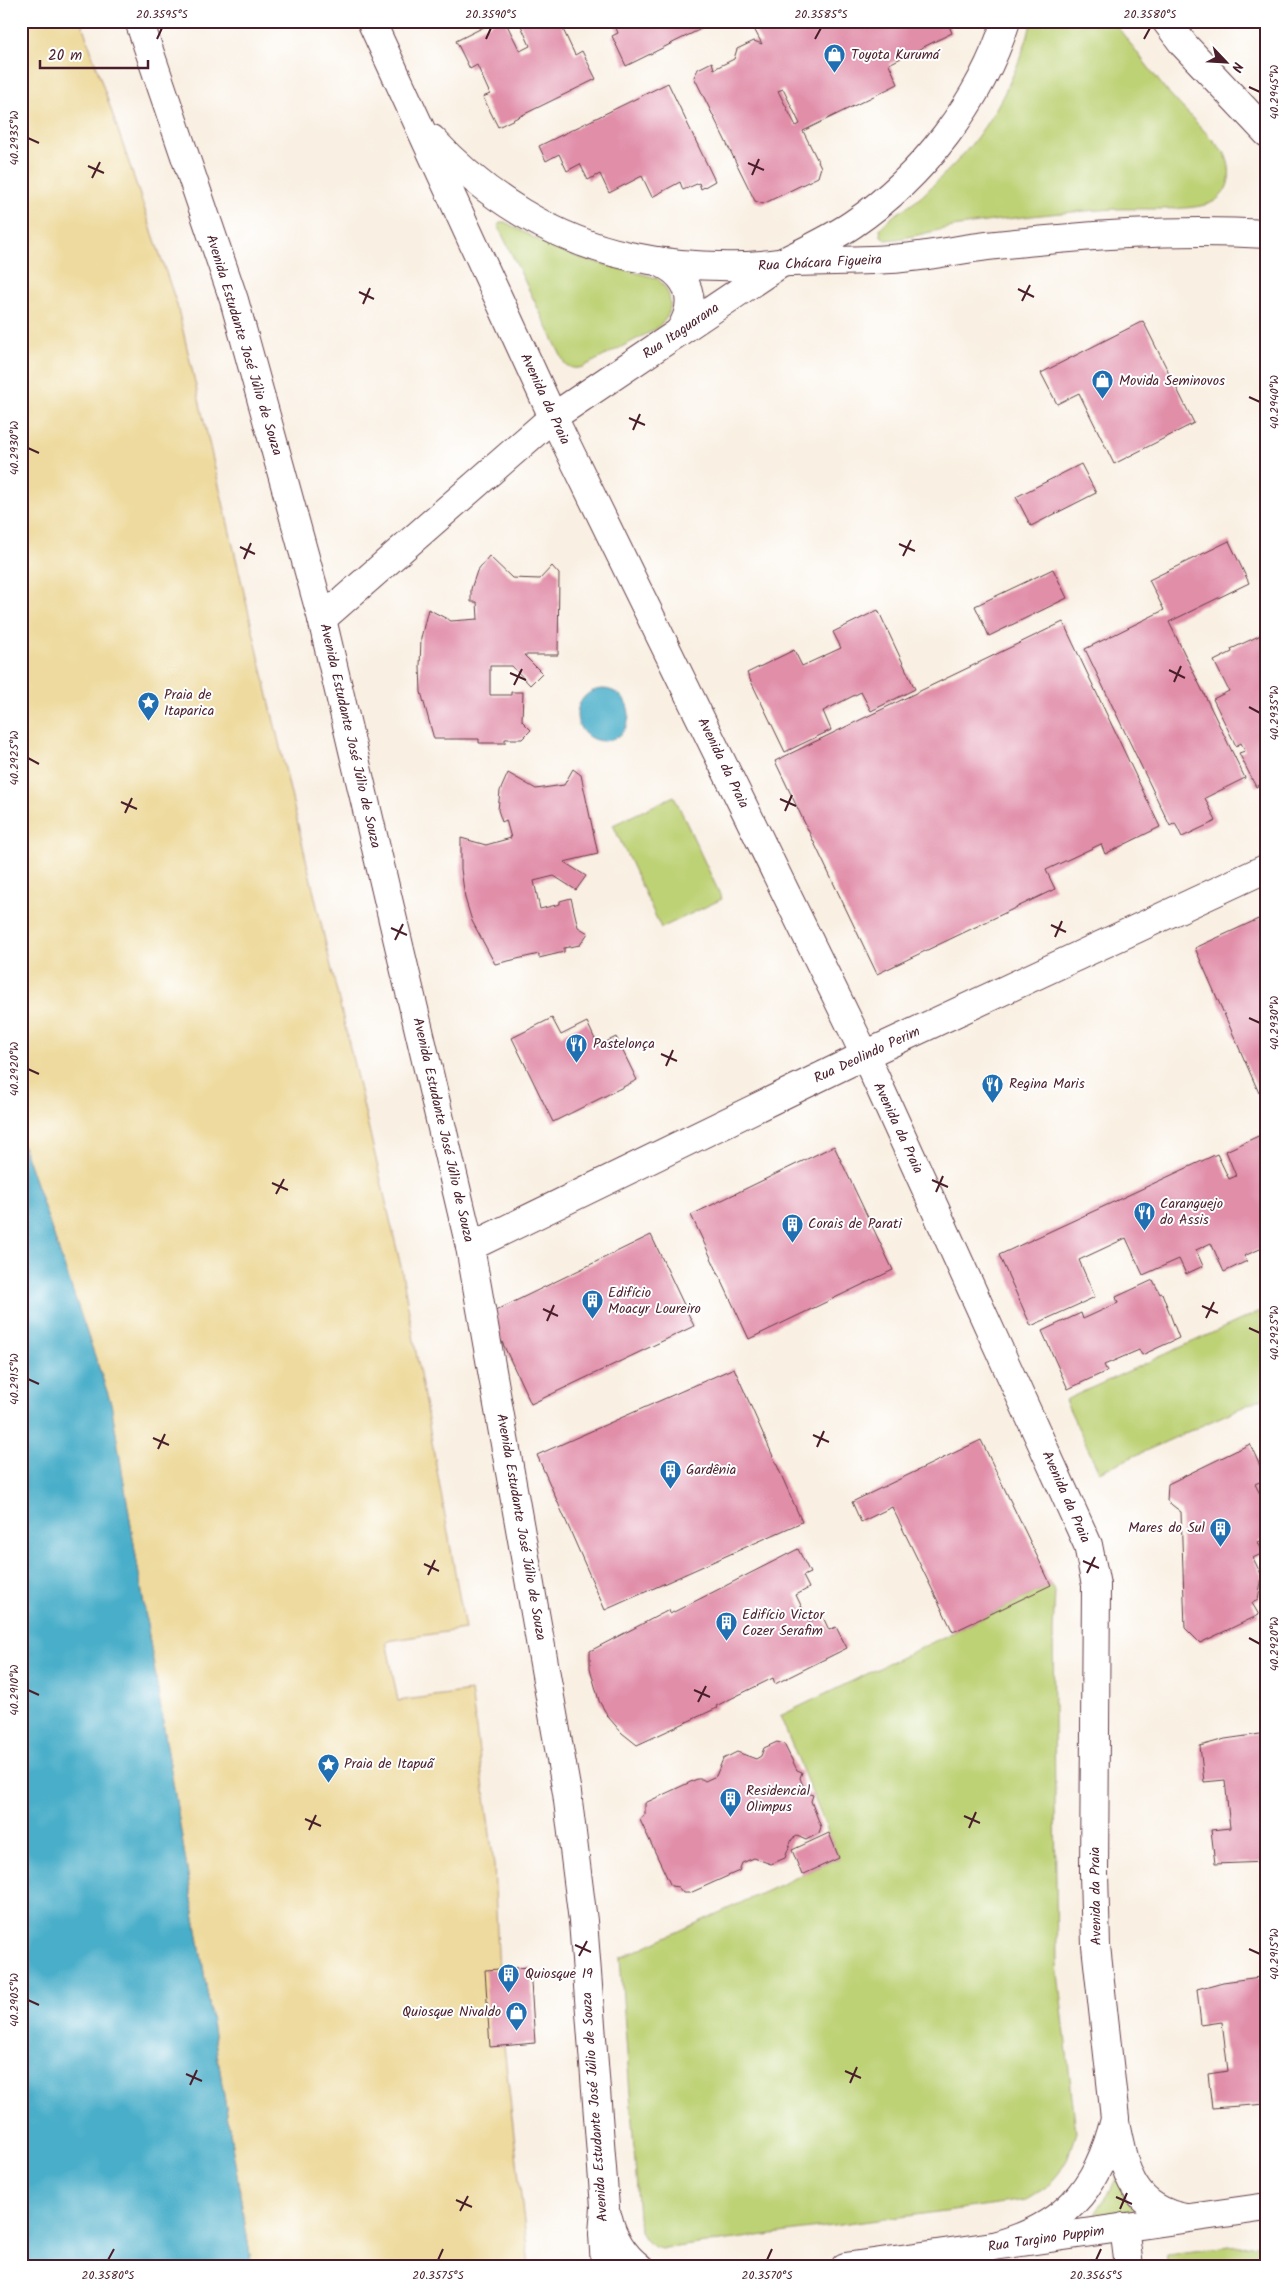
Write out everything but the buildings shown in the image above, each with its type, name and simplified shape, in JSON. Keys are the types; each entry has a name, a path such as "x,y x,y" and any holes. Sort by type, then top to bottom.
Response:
{"street":[{"name":"Avenida Estudante José Júlio de Souza","path":"139,21 234,300 322,619 470,1246 567,1793 583,1921 605,2207 603,2234 605,2267"},
{"name":"Avenida da Praia","path":"370,21 553,417 865,1055 1080,1526 1093,1565 1096,1585 1094,1874 1096,1946 1115,2118 1109,2144 1098,2168 1084,2191 1069,2208 1033,2233 989,2247"},
{"name":"Rua Itaguarana","path":"322,619 553,417 784,262 820,244 854,223 886,199 915,171 965,108 987,69 1006,21"},
{"path":"1166,21 1184,45 1267,133"},
{"name":"Rua Chácara Figueira","path":"416,122 445,154 477,182 512,207 550,227 589,244 627,256 657,261 704,266 744,266 784,262 893,259 993,246 1144,233 1212,230 1267,234"},
{"path":"657,261 670,267 681,276 688,289 690,312 679,332"},
{"name":"Rua Deolindo Perim","path":"470,1246 865,1055 1267,868"},
{"name":"Rua Targino Puppim","path":"1115,2118 1125,2169 1133,2186 1146,2200 1158,2209 1172,2216 1188,2219"},
{"path":"605,2207 612,2234 621,2249 639,2267"},
{"name":"Rua Targino Puppim","path":"845,2267 1267,2207"},
{"path":"1124,2227 1129,2267"}],"green space":[{"path":"1032,21 1113,21 1165,89 1224,152 1229,165 1229,179 1224,192 1213,202 1193,207 1115,209 1034,216 953,227 911,237 886,240 881,236 880,229 883,225 925,194 955,164 984,127 1008,87"},
{"path":"500,222 505,222 542,242 580,258 657,278 667,291 669,298 669,312 666,318 654,330 583,367 574,368 567,366 498,226"},
{"path":"674,796 722,899 661,928 613,825"},
{"path":"1267,1308 1267,1396 1099,1472 1065,1400"},
{"path":"1051,1585 1055,1592 1053,1631 1057,1964 1076,2132 1067,2160 1045,2189 1027,2200 661,2249 651,2245 640,2231 620,1958 839,1858 780,1716"},
{"path":"1118,2174 1124,2194 1137,2212 1092,2219 1111,2189"},
{"path":"1267,2243 1267,2267 1168,2267 1166,2254"}],"sand":[{"path":"21,21 81,21 177,305 401,1267 465,1629 386,1641 398,1701 471,1691 494,1865 501,2020 529,2267 252,2267 111,1403 21,1140"}],"water":[{"path":"603,689 613,691 621,697 627,705 629,715 627,725 621,733 613,739 603,741 593,739 585,733 579,725 577,715 579,705 585,697 593,691"},
{"path":"21,1140 111,1403 252,2267 21,2267"}],"place":[{"name":"Toyota Kurumá","path":"835,74"},
{"name":"Movida Seminovos","path":"1103,400"},
{"name":"Praia de Itaparica","path":"148,722"},
{"name":"Pastelonça","path":"577,1063"},
{"name":"Regina Maris","path":"993,1103"},
{"name":"Caranguejo do Assis","path":"1144,1231"},
{"name":"Corais de Parati","path":"792,1243"},
{"name":"Edifício Moacyr Loureiro","path":"592,1320"},
{"name":"Gardênia","path":"670,1489"},
{"name":"Mares do Sul","path":"1221,1547"},
{"name":"Edifício Victor Cozer Serafim","path":"726,1642"},
{"name":"Praia de Itapuã","path":"328,1783"},
{"name":"Residencial Olimpus","path":"730,1818"},
{"name":"Quiosque 19","path":"509,1993"},
{"name":"Quiosque Nivaldo","path":"517,2031"}]}
